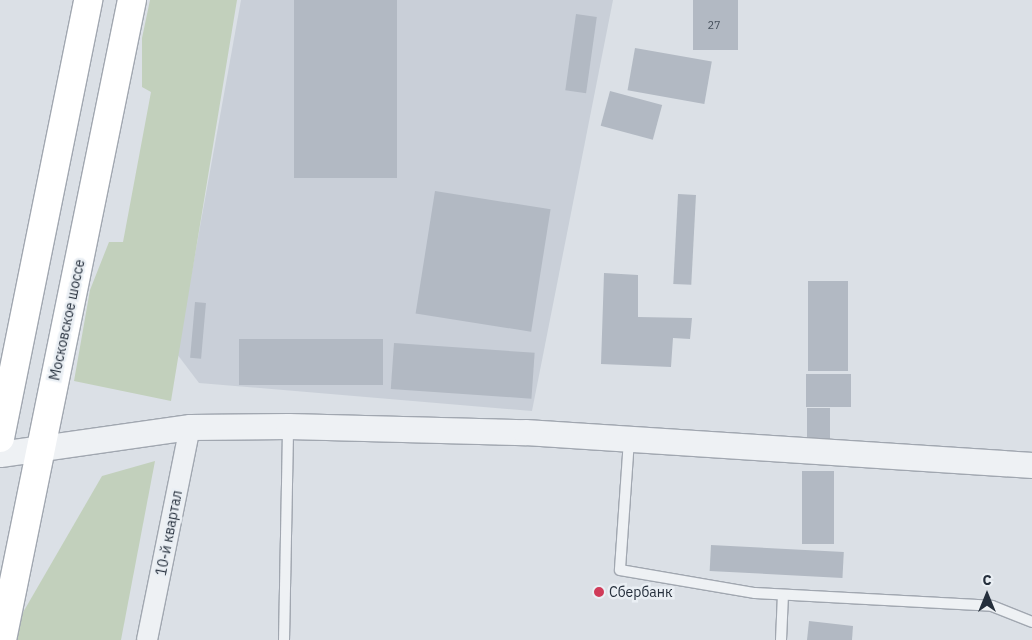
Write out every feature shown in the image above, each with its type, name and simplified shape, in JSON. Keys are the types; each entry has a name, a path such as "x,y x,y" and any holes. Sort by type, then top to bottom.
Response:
{"main road":[{"path":"0,438 88,0"},
{"name":"Московское шоссе","path":"2,640 132,0"}],"street":[{"path":"0,454 190,427 288,426 525,432 1032,465"},
{"name":"10-й квартал","path":"147,640 190,427"}],"lane":[{"path":"284,640 288,426"},
{"path":"629,439 620,570 754,593 992,606 1032,622"},
{"path":"781,640 783,595"}],"shaded area":[{"path":"241,0 613,0 532,411 199,383 177,354"}],"green space":[{"path":"150,0 237,0 171,401 74,381 90,290 109,242 123,242 151,92 142,87 142,38"},
{"path":"155,461 121,640 7,640 102,476"}],"building":[{"path":"294,0 397,0 397,178 294,178"},
{"path":"693,0 738,0 738,50 693,50"},
{"path":"576,14 597,17 586,93 565,90"},
{"path":"635,48 712,62 704,104 628,90"},
{"path":"610,91 662,105 653,140 601,126"},
{"path":"435,191 551,209 531,332 416,313"},
{"path":"678,194 696,195 691,285 673,284"},
{"path":"604,273 638,275 638,317 692,318 690,339 673,338 671,367 601,364"},
{"path":"808,281 848,281 848,371 808,371"},
{"path":"195,302 206,303 201,359 190,358"},
{"path":"239,339 383,339 383,385 239,385"},
{"path":"394,343 535,353 531,399 391,389"},
{"path":"806,374 851,374 851,407 806,407"},
{"path":"807,408 830,408 830,444 807,444"},
{"path":"802,471 834,471 834,544 802,544"},
{"path":"711,545 844,552 842,578 710,571"},
{"path":"809,621 853,626 852,640 807,640"}],"place":[{"name":"Сбербанк","path":"599,592"}]}
